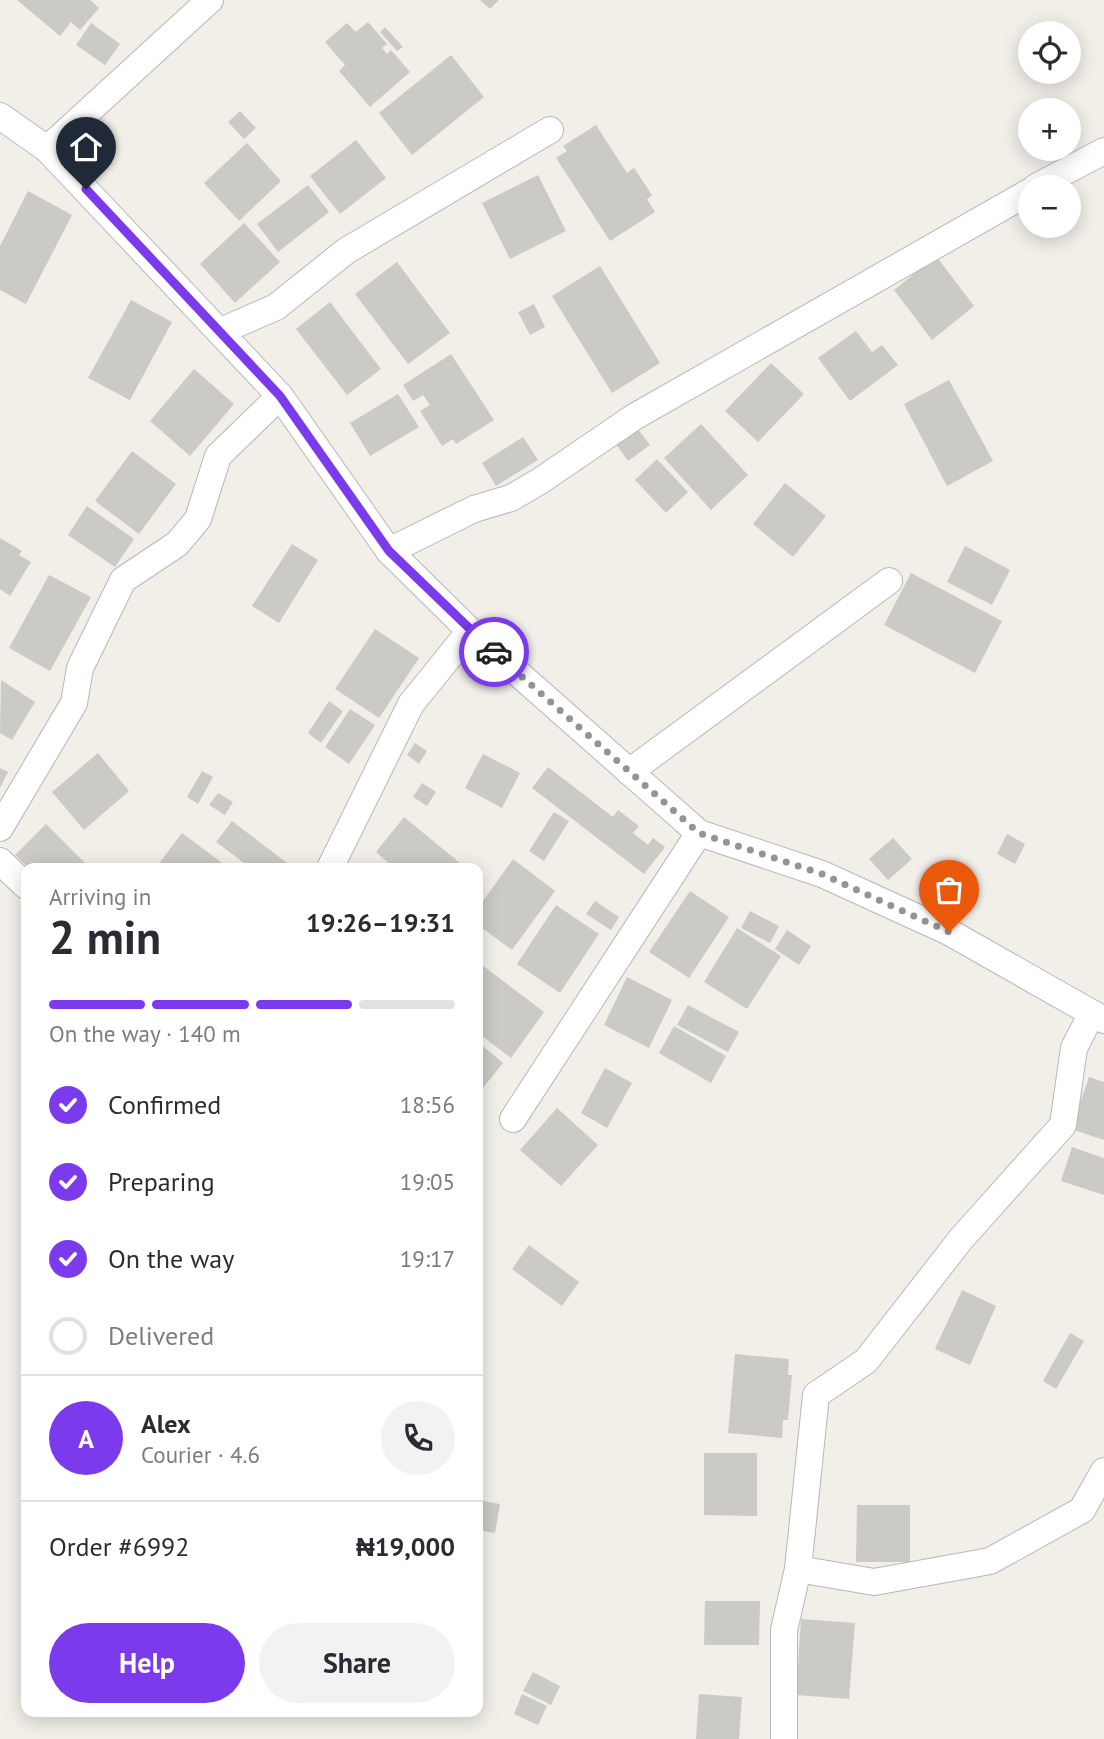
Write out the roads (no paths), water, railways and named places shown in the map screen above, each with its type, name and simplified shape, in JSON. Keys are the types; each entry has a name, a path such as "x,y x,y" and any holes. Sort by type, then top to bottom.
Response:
{"street":[{"path":"47,149 210,0"},
{"path":"0,116 47,149 280,396 389,551 470,631 699,833 822,874 949,932 1098,1017 1074,1048 1063,1125 961,1239 866,1361 816,1395 798,1569 784,1630 784,1739"},
{"path":"221,331 276,307 346,251 550,130"},
{"path":"1059,175 1104,151"},
{"path":"389,551 474,509 511,498 634,417 1018,198"},
{"path":"0,828 74,703 79,668 123,580 177,544 198,519 218,456 280,396"},
{"path":"629,772 889,581"},
{"path":"332,863 411,705 470,631"},
{"path":"513,1119 699,833"},
{"path":"0,861 21,881"},
{"path":"798,1569 874,1582 990,1561 1082,1510 1104,1471"}]}
